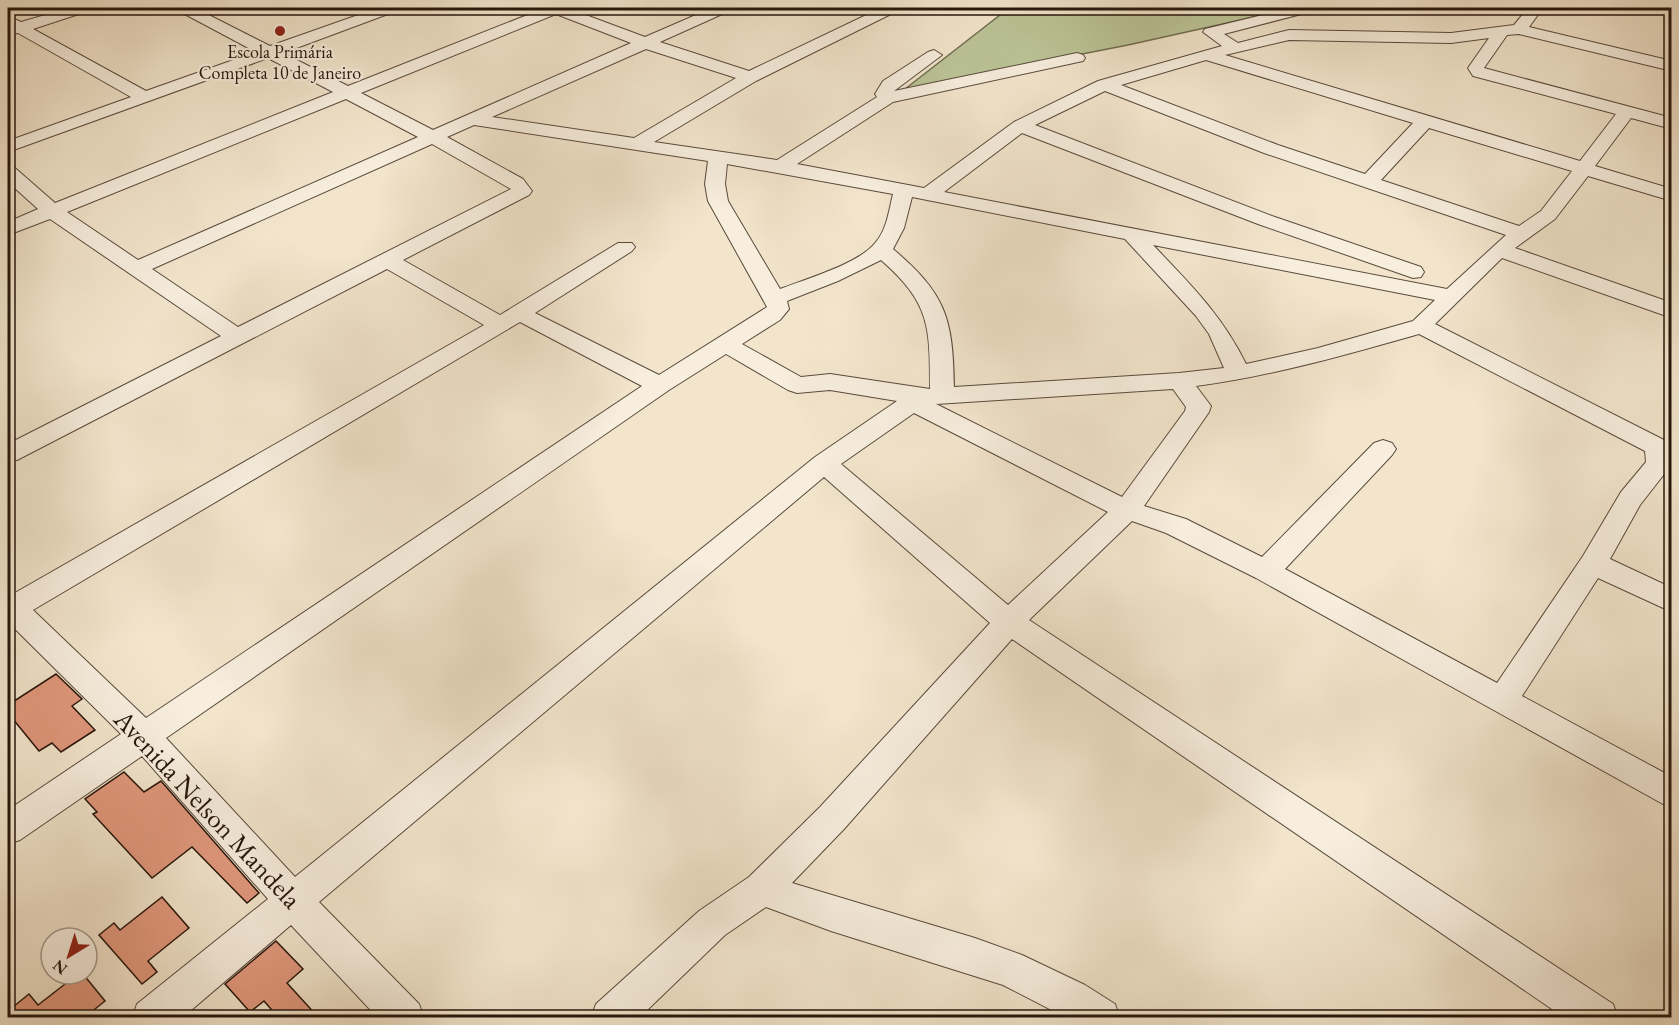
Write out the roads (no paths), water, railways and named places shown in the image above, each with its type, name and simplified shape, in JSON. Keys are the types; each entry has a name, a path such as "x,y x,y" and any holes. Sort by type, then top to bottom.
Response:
{"street":[{"path":"11,27 83,8"},
{"path":"8,454 385,259 522,191 516,183 481,162 184,8"},
{"path":"8,147 391,8"},
{"path":"8,228 556,8 645,42 750,77"},
{"path":"137,268 724,8"},
{"path":"639,143 750,77 892,8"},
{"path":"1235,48 1211,32 1308,8"},
{"path":"1536,8 1511,29 1476,68 1479,72 1671,124"},
{"path":"11,27 144,97"},
{"path":"930,193 1020,126 1104,85 1206,55 1301,34 1451,38 1511,29 1668,61"},
{"path":"887,98 884,94 889,85 934,55"},
{"path":"1206,55 1671,195"},
{"path":"780,166 887,98 1077,58"},
{"path":"1104,85 1260,145 1522,234"},
{"path":"724,344 797,385 848,384 925,398 1179,381 1238,373 1322,354 1421,326 1499,250 1548,215 1581,169 1627,112"},
{"path":"474,120 718,155 1456,292"},
{"path":"1368,182 1424,122"},
{"path":"1020,126 1277,226 1456,292"},
{"path":"8,829 143,735 660,386 772,315 778,309 778,304 718,201 715,184 718,155"},
{"path":"8,172 52,211 236,336"},
{"path":"773,298 796,291 882,250 894,230 904,189"},
{"path":"1131,233 1201,306 1220,334 1238,373"},
{"path":"9,608 509,319 625,247"},
{"path":"151,1017 824,463 925,398 942,349 935,305 910,273 882,250"},
{"path":"1499,250 1671,311"},
{"path":"385,259 509,319 660,386"},
{"path":"1421,326 1657,447 1659,463 1630,500 1593,563 1502,701"},
{"path":"610,1017 712,923 762,889 832,818 1009,622 1127,510 1197,412 1199,406 1179,381"},
{"path":"925,398 1127,510 1176,526 1266,571 1671,794"},
{"path":"1266,571 1383,449"},
{"path":"824,463 1009,622 1599,1017"},
{"path":"1593,563 1671,601"},
{"name":"Avenida Nelson Mandela","path":"9,608 143,735 292,900 405,1017"},
{"path":"762,889 840,917 961,951 1012,968 1086,1006 1101,1017"}],"place":[{"name":"Escola Primária Completa 10 de Janeiro","path":"280,31"}]}
